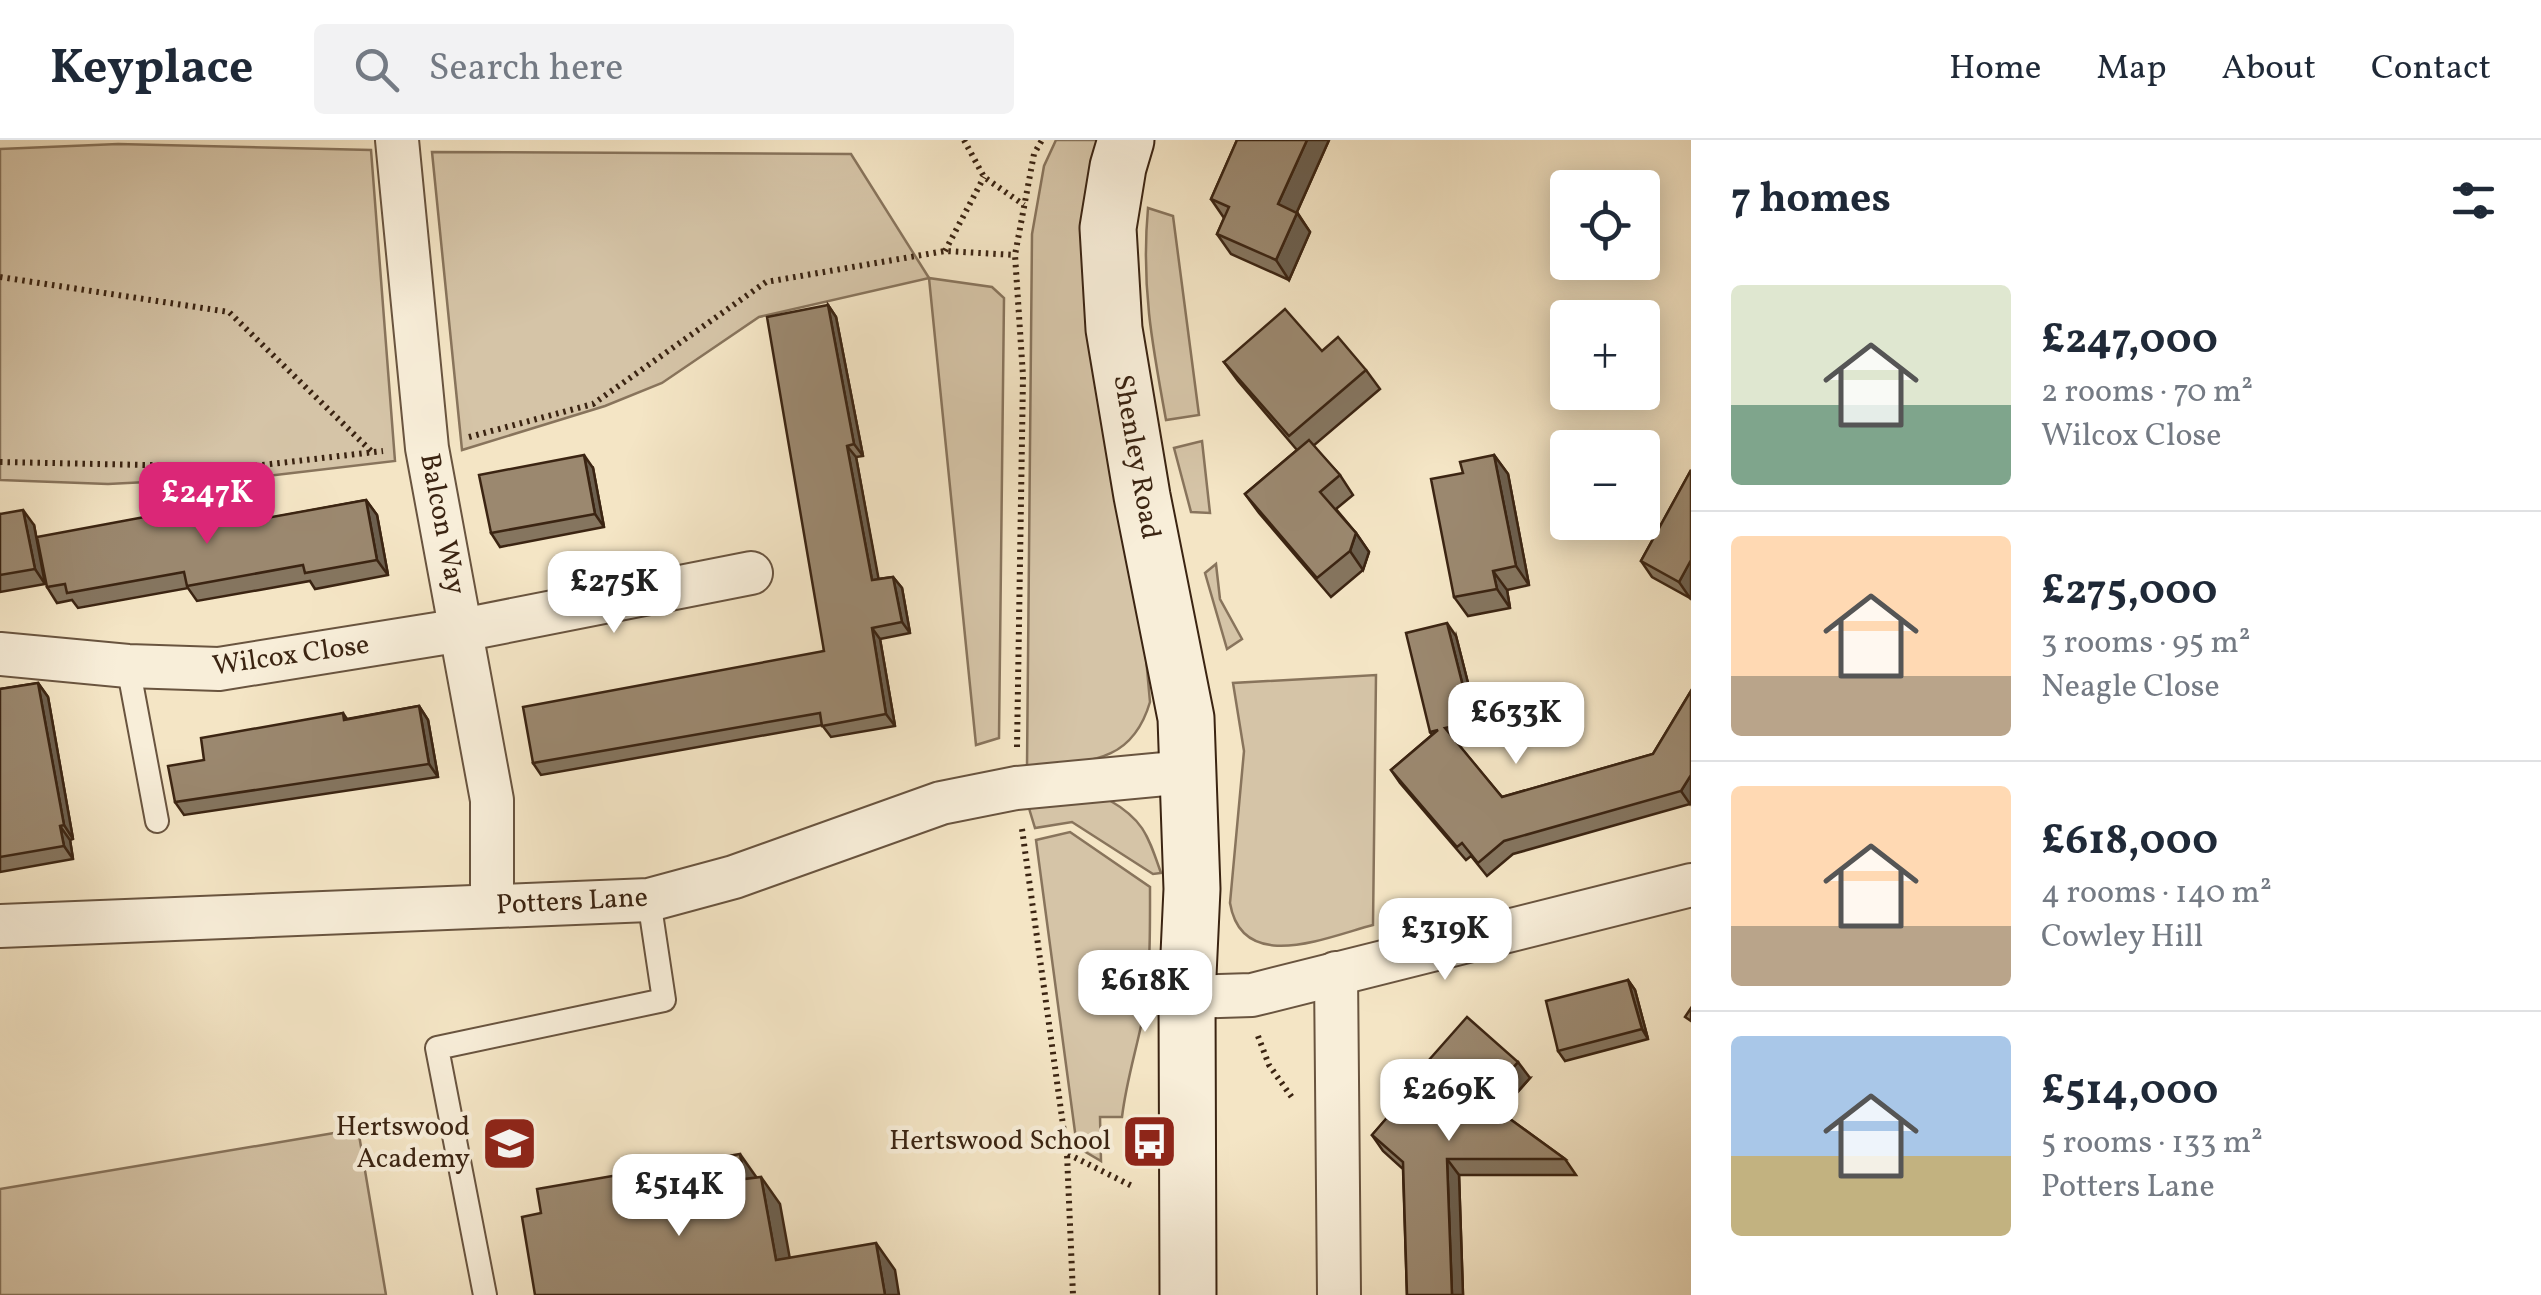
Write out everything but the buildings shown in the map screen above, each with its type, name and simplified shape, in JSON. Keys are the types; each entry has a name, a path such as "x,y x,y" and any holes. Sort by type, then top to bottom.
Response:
{"main road":[{"name":"Shenley Road","path":"1126,140 1108,228 1114,329 1186,718 1192,889 1187,998 1188,1295"}],"street":[{"name":"Balcon Way","path":"397,140 427,448 492,800 492,906"},
{"name":"Wilcox Close","path":"0,654 128,666 219,669 462,630 752,573"},
{"name":"Potters Lane","path":"0,926 649,900 734,877 941,803 1016,788 1186,772"},
{"path":"1187,998 1252,996 1691,885"},
{"path":"1336,973 1339,1295"}],"lane":[{"path":"128,666 157,821"},
{"path":"484,1295 437,1048 664,1000 649,900"}],"path":[{"path":"964,140 984,177 1024,205"},
{"path":"1042,140 1034,154 1015,255 1023,376 1016,788 1067,1154 1073,1295"},
{"path":"945,252 984,177"},
{"path":"0,462 245,466 427,448 594,404 766,282 945,252 1015,255"},
{"path":"0,277 229,312 372,452"},
{"path":"1067,1154 1134,1187"}],"shaded area":[{"path":"1056,140 1099,140 1150,702 1131,739 1117,750 1086,761 1027,767 1032,234 1044,166"},
{"path":"118,144 371,150 395,461 267,476 108,484 0,480 0,149"},
{"path":"432,152 851,154 929,278 759,317 662,383 605,406 462,450"},
{"path":"1148,208 1173,216 1199,415 1166,420 1147,289"},
{"path":"929,278 992,287 1004,298 999,738 976,745"},
{"path":"1202,441 1210,513 1191,512 1174,448"},
{"path":"1216,564 1220,599 1242,639 1227,649 1205,573"},
{"path":"1376,675 1373,925 1289,946 1268,945 1251,938 1238,925 1230,903 1244,751 1233,683"},
{"path":"1109,800 1143,830 1161,873 1153,874 1072,822 1035,828 1028,805"},
{"path":"1070,832 1150,887 1144,1009 1122,1117 1100,1117 1101,1161 1077,1147 1036,840"},
{"path":"358,1129 386,1295 0,1295 0,1189"}],"place":[{"name":"Hertswood School","path":"1150,1141"},
{"name":"Hertswood Academy","path":"509,1143"}]}
